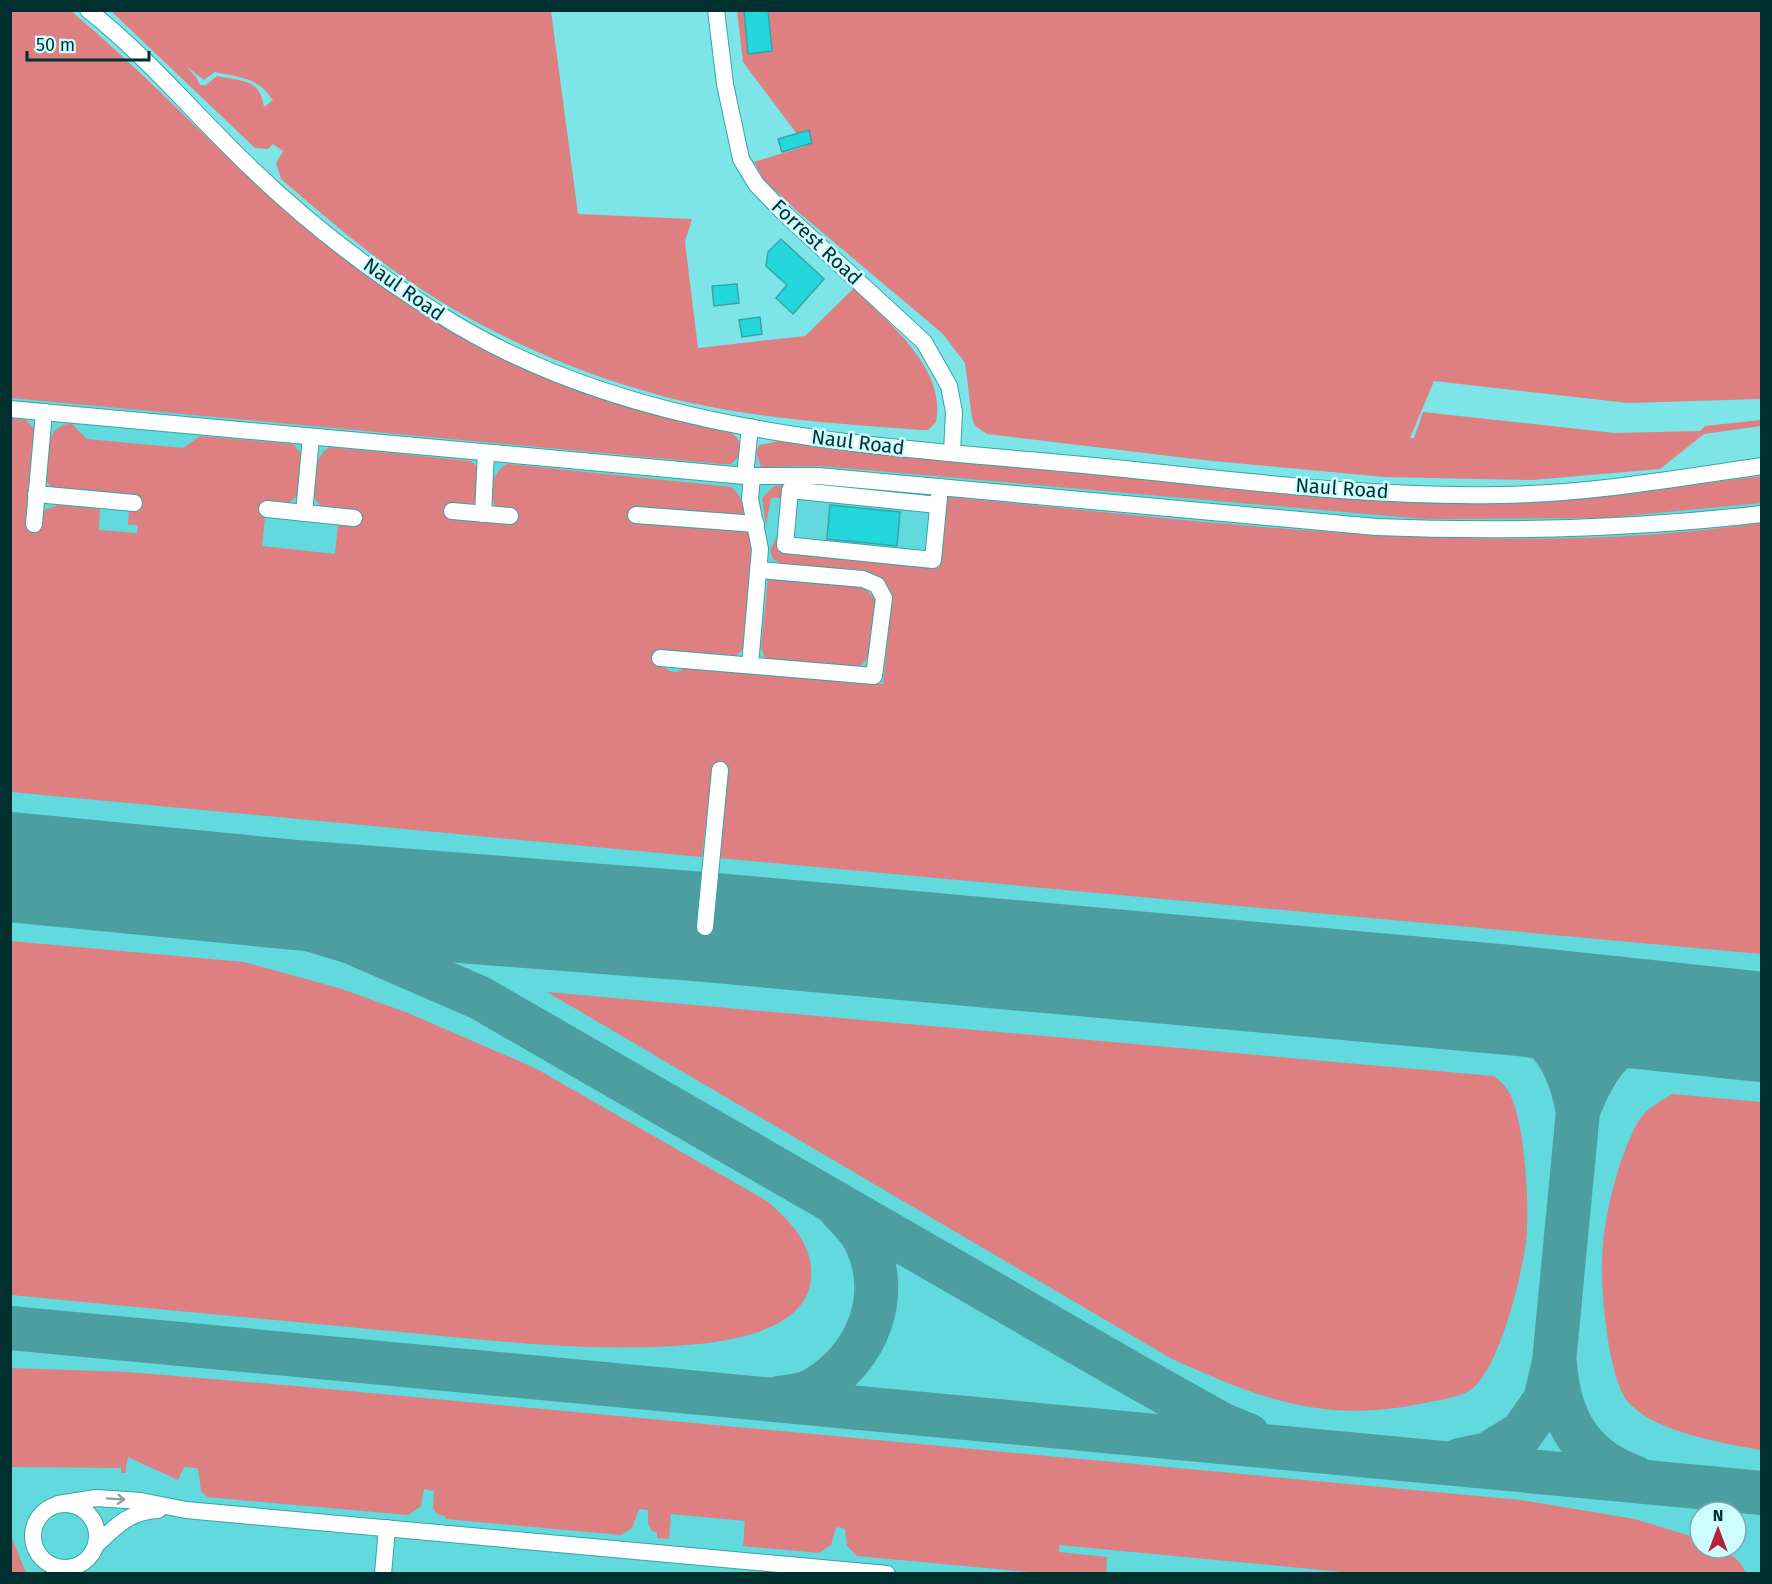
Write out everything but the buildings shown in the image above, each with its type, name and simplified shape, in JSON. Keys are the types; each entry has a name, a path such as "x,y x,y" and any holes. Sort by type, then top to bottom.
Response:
{"street":[{"name":"Naul Road","path":"88,10 137,54 256,173 322,229 441,316 530,363 616,394 693,416 750,427 952,453 1359,490 1485,495 1606,488 1761,466"},
{"name":"Forrest Road","path":"716,10 725,84 741,159 756,184 784,213 924,342 949,386 954,412 952,453"},
{"path":"10,409 748,476 818,476 1376,527 1450,530 1620,528 1761,514"},
{"path":"34,524 44,412"},
{"path":"750,427 748,476 760,549 750,665"},
{"path":"304,513 311,437"},
{"path":"483,514 486,453"},
{"path":"938,505 790,490 785,545 933,560 940,487"},
{"path":"36,494 134,503"},
{"path":"267,509 354,518"},
{"path":"452,511 510,516"},
{"path":"636,515 756,524"},
{"path":"660,658 874,676 884,598 877,585 863,579 758,570"},
{"path":"705,927 720,770"},
{"path":"36,1574 33,1543 35,1522 41,1513 58,1504 96,1498 141,1501 186,1509 887,1574"},
{"path":"58,1504 77,1506 92,1517 97,1535 96,1545"},
{"path":"73,1574 96,1545 124,1519 142,1510 186,1509"},
{"path":"383,1574 387,1528"},
{"path":"33,1543 45,1561 54,1566 65,1568 85,1561"}],"shaded area":[{"path":"10,11 71,11 104,39 293,216 371,278 418,310 516,362 568,384 674,419 730,432 740,444 738,456 731,464 721,464 11,398"},
{"path":"111,11 551,11 578,214 692,219 685,242 698,348 805,336 854,288 898,332 924,365 933,383 937,402 936,422 928,430 920,430 742,412 672,399 566,364 495,332 396,272 281,179 276,163 283,151 273,144 268,149 255,148","holes":["186,66 204,80 215,72 241,77 261,87 273,100 264,107 262,98 254,86 241,80 217,76 206,85 200,85"]},
{"path":"737,11 1761,11 1761,399 1628,403 1434,381 1410,438 1414,438 1423,412 1614,433 1700,431 1705,426 1761,420 1761,426 1704,434 1660,469 1532,480 1384,477 1203,460 987,434 975,426 972,418 965,363 943,334 797,211 764,180 754,162 806,146 743,62"},
{"path":"10,381 642,439 824,460 1215,498 1761,493 1761,1573 11,1573"},
{"path":"10,418 26,420 36,431 42,515 46,509 58,505 100,509 99,530 137,533 138,525 128,525 130,498 52,487 46,482 45,464 48,445 56,429 63,425 72,424 87,439 183,448 200,436 293,444 301,453 298,495 285,506 266,506 262,546 335,554 338,525 356,526 357,513 328,509 320,505 313,492 313,475 319,458 330,447 470,461 478,467 476,503 468,508 499,510 492,499 492,486 497,473 507,464 732,487 742,502 749,520 752,541 751,586 745,647 735,657 662,664 674,672 686,666 883,684 892,599 886,582 874,575 861,572 785,565 773,559 770,550 781,529 779,553 939,568 946,501 949,497 1253,526 1355,534 1457,538 1558,538 1660,534 1761,523 1761,954 718,858 712,771 702,857 11,792"},
{"path":"779,441 903,457 1230,485 1606,496 1761,476 1761,503 1604,518 1424,519 820,466 761,467 756,452 759,445"},
{"path":"830,485 921,493 920,499 771,498 766,526 762,498 774,486"},
{"path":"768,579 856,586 868,591 877,602 875,632 867,659 852,670 767,663 761,648"},
{"path":"10,941 244,962 342,989 408,1013 535,1068 767,1201 792,1225 809,1255 811,1278 807,1296 796,1310 782,1321 744,1336 724,1341 687,1345 613,1347 501,1341 11,1295"},
{"path":"547,992 1494,1076 1507,1089 1518,1119 1525,1162 1527,1207 1524,1256 1515,1297 1501,1341 1483,1377 1473,1388 1457,1396 1425,1403 1389,1409 1356,1411 1325,1409 1295,1404 1236,1386 1172,1359"},
{"path":"1672,1094 1761,1102 1761,1450 1692,1435 1642,1414 1630,1404 1622,1392 1610,1352 1602,1281 1607,1215 1620,1165 1631,1135 1641,1117"},
{"path":"11,1368 128,1372 1521,1500 1635,1519 1688,1535 1688,1560 1737,1560 1746,1573 1364,1574 1059,1545 1059,1552 1107,1557 1106,1573 1041,1573 857,1556 847,1546 845,1529 836,1527 831,1545 819,1553 743,1546 745,1521 671,1514 669,1539 657,1538 657,1532 652,1531 648,1523 648,1510 639,1509 632,1528 621,1535 445,1519 445,1516 437,1514 433,1508 434,1491 424,1489 421,1506 408,1515 207,1497 201,1491 198,1468 184,1467 178,1480 128,1457 125,1473 121,1473 121,1468 11,1467"},
{"path":"11,1536 26,1573 11,1573"}],"taxiway":[{"path":"45,870 212,900 351,942 480,998 1139,1378 1221,1424 1248,1435"},
{"path":"1509,1000 1545,1038 1561,1060 1568,1074 1578,1111"},
{"path":"1460,1460 1488,1454 1522,1433 1545,1400 1554,1362 1578,1111 1593,1078 1610,1055 1620,1045 1662,1018"},
{"path":"779,1398 811,1391 834,1376 849,1360 870,1323 875,1302 876,1281 872,1260 862,1234 840,1209"},
{"path":"10,1328 1762,1493"},
{"path":"1555,1364 1561,1402 1576,1434 1599,1459 1634,1477"}],"runway":[{"path":"10,867 296,895 705,927 1509,1000 1762,1027"}]}
